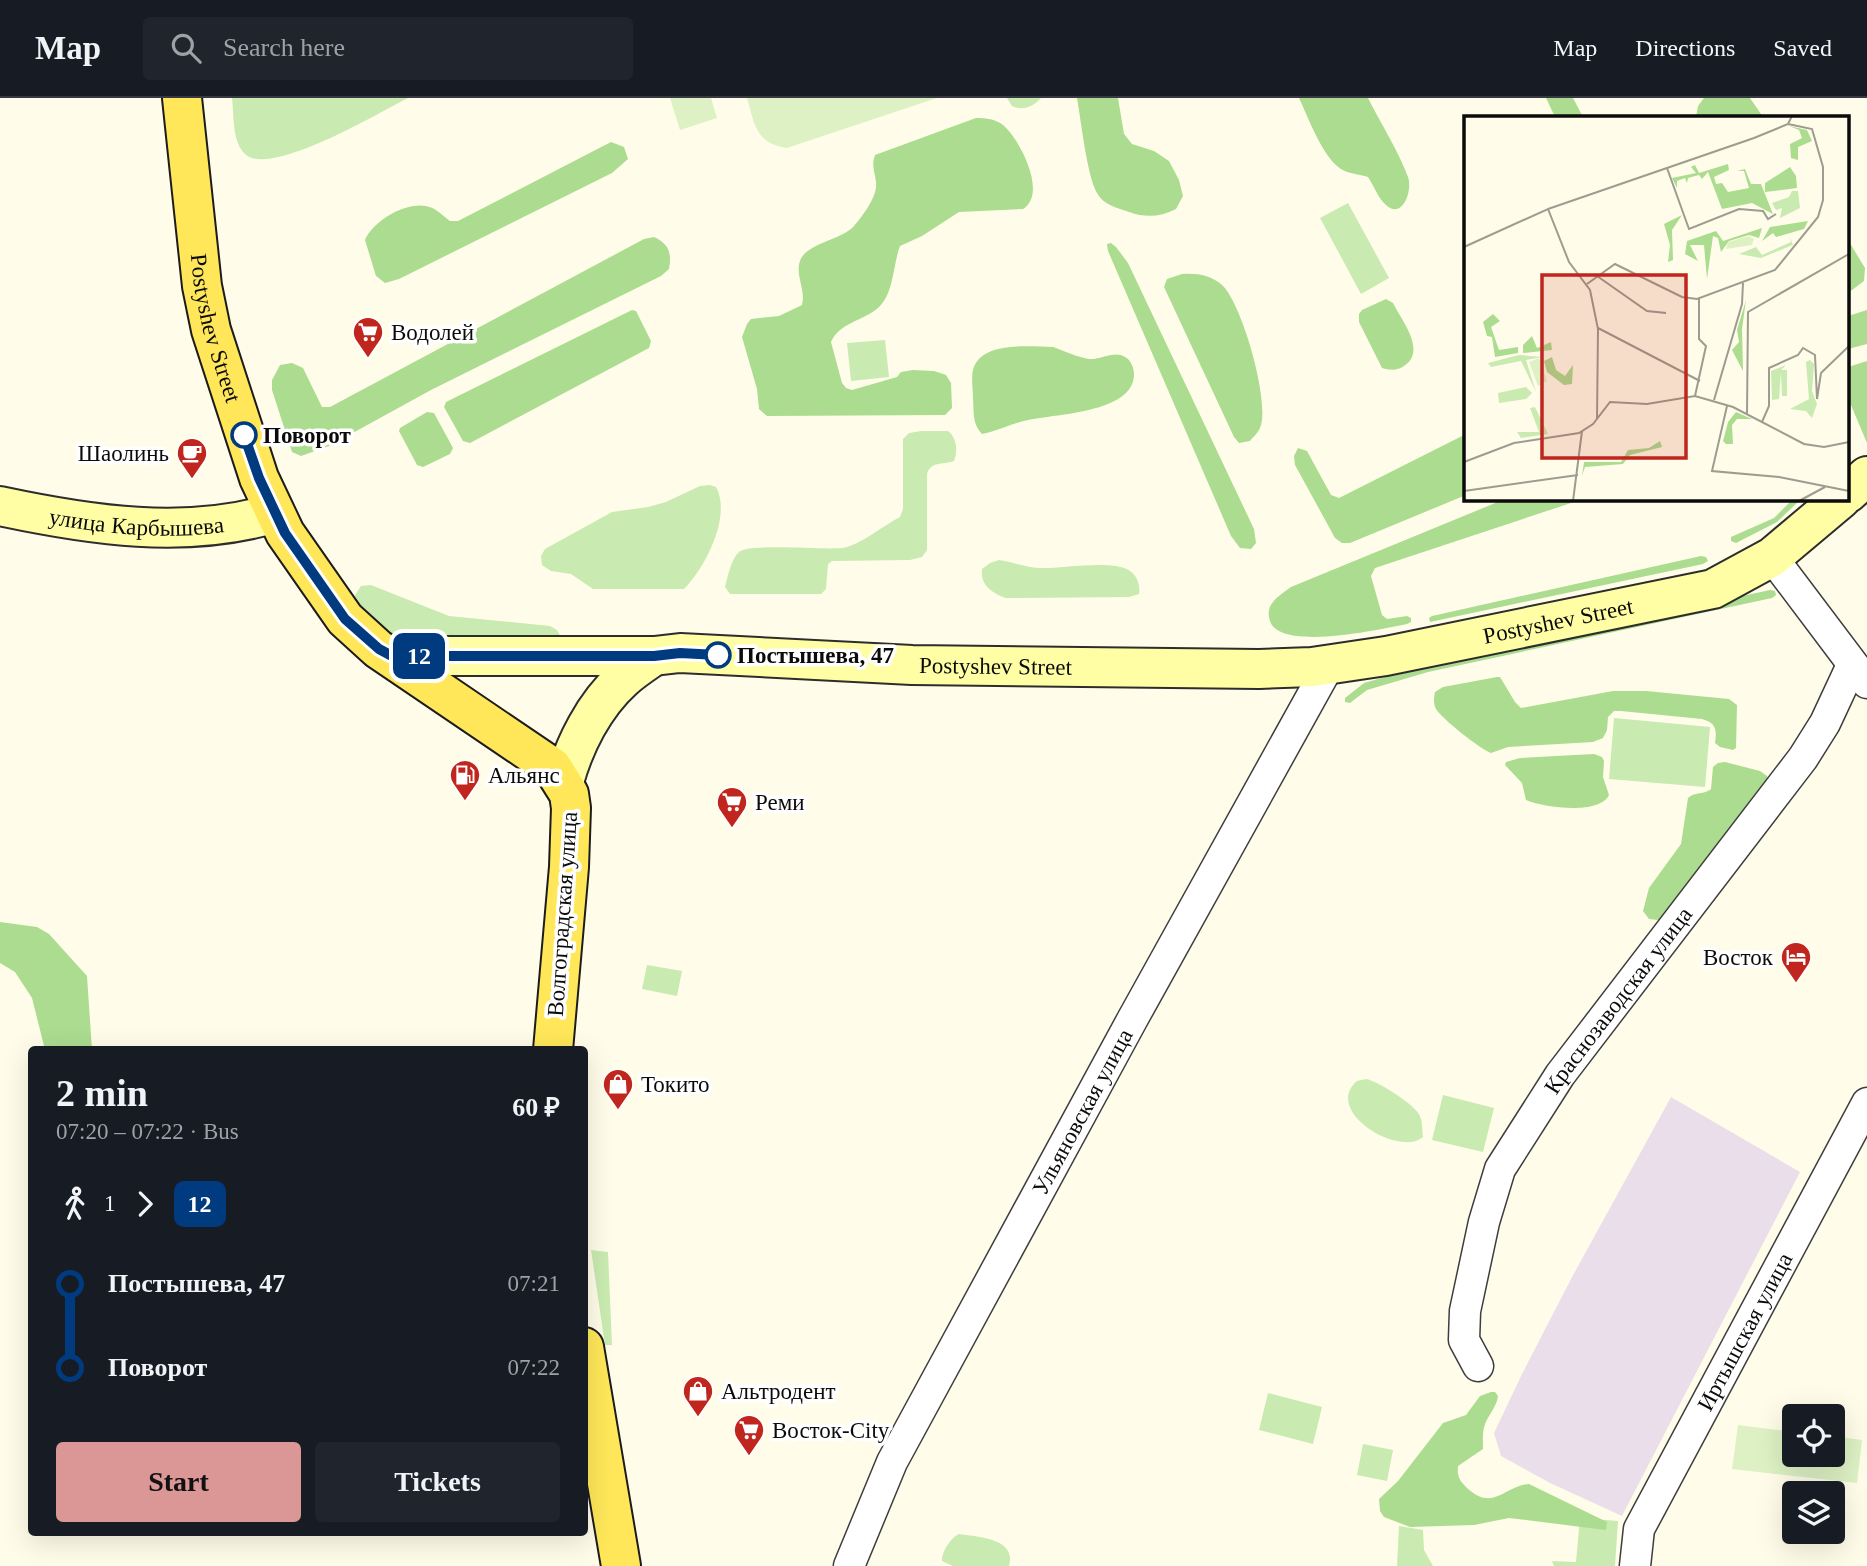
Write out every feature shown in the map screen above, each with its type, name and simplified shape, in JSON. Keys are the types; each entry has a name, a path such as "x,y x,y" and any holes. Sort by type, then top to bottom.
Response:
{"main road":[{"name":"Postyshev Street","path":"182,98 202,286 211,330 259,478 285,533 345,619 379,649 392,656 654,656 680,653 912,665 1259,669 1329,665 1386,656 1713,589 1772,556 1840,500"},
{"path":"1850,491 1867,476"},
{"name":"улица Карбышева","path":"0,506 136,528 186,528 246,522 275,513"},
{"name":"Волгоградская улица","path":"392,656 552,767 564,782 569,794 569,867 553,1046"},
{"path":"564,782 572,753 602,704 622,680 654,656"},
{"path":"588,1371 621,1566"}],"street":[{"path":"1772,556 1859,674"},
{"name":"Ульяновская улица","path":"849,1566 892,1462 1329,665"},
{"name":"Краснозаводская улица","path":"1478,1366 1464,1340 1465,1311 1484,1222 1500,1169 1560,1075 1803,758 1859,674"},
{"name":"Иртышская улица","path":"1635,1566 1639,1529 1867,1102"}],"shaded area":[{"path":"1671,1097 1800,1172 1622,1516 1550,1483 1501,1456 1494,1433 1572,1277"}],"green space":[{"path":"232,98 408,98 300,151 258,159 245,154 238,143"},
{"path":"670,98 711,98 717,118 680,130"},
{"path":"747,98 937,98 787,148 776,146 762,137"},
{"path":"1007,98 1041,98 1031,106 1020,108 1012,106"},
{"path":"1077,98 1118,98 1124,134 1132,144 1154,151 1169,161 1179,180 1183,196 1176,209 1147,216 1111,205 1100,197 1090,174"},
{"path":"1299,98 1368,98 1408,177 1409,189 1401,206 1392,209 1378,195 1368,177 1344,171 1334,164"},
{"path":"1546,98 1573,98 1582,116 1555,116"},
{"path":"1704,98 1750,98 1762,116 1696,116 1698,106"},
{"path":"976,118 1000,123 1017,142 1032,180 1030,202 1023,209 959,212 922,236 900,246 884,301 873,312 840,330 831,342 842,383 846,388 852,390 897,377 901,372 934,371 946,375 951,383 952,408 945,415 767,416 759,409 757,389 742,337 747,324 751,319 779,316 802,305 800,261 809,250 848,231 865,211 876,187 873,165 875,155"},
{"path":"611,142 624,147 628,159 612,173 399,279 385,283 376,276 365,240 375,226 391,214 409,207 426,206 450,221 458,221"},
{"path":"1348,203 1389,278 1361,294 1320,218"},
{"path":"654,237 666,246 670,254 669,269 661,276 431,390 329,446 301,456 292,452 272,390 272,380 280,365 292,363 303,368 322,407 330,407 644,239"},
{"path":"1111,243 1128,263 1254,529 1256,543 1251,549 1240,548 1231,536 1108,251 1107,244"},
{"path":"1850,243 1865,268 1864,281 1850,292"},
{"path":"1182,274 1204,275 1218,282 1230,295 1238,312 1253,354 1262,398 1260,428 1250,441 1239,443 1234,437 1164,287 1167,279"},
{"path":"1386,299 1393,303 1413,344 1410,360 1404,366 1391,370 1382,368 1359,322 1362,310"},
{"path":"632,310 636,311 651,341 649,348 470,443 463,441 444,407 446,402"},
{"path":"1867,310 1867,344 1850,348 1850,315"},
{"path":"885,340 889,377 851,381 847,343"},
{"path":"1007,347 1053,347 1089,359 1116,354 1125,357 1130,362 1134,375 1130,388 1121,397 1091,410 1028,420 982,434 975,422 972,376 978,360 986,354"},
{"path":"1867,361 1867,443 1850,403 1850,366"},
{"path":"427,412 434,413 453,448 450,454 423,467 417,465 399,431"},
{"path":"948,431 955,441 956,449 954,461 934,465 927,474 927,550 922,557 910,560 832,561 828,564 826,589 821,594 730,594 725,587 732,563 736,555 745,549 842,548 864,539 900,517 903,509 903,439 909,433"},
{"path":"1464,435 1464,496 1350,543 1342,543 1335,538 1295,465 1294,456 1298,448 1307,451 1331,495 1339,498"},
{"path":"700,486 716,487 720,499 718,526 708,555 684,589 593,589 571,574 551,571 542,565 541,556 545,549 612,512 648,507 666,502"},
{"path":"1503,500 1580,500 1375,568 1371,576 1382,615 1387,619 1407,616 1411,618 1411,622 1407,624 1333,636 1292,635 1278,630 1270,621 1269,615 1271,605 1291,587"},
{"path":"1792,500 1800,500 1777,522 1736,543 1731,541 1731,537 1774,518"},
{"path":"1701,556 1708,561 1430,622 1429,618 1432,616"},
{"path":"999,560 1036,568 1116,566 1134,575 1139,594 1129,597 1006,598 988,588 982,575 982,569"},
{"path":"371,585 449,616 550,626 557,630 561,637 395,637 357,607 355,595 361,586"},
{"path":"1775,591 1776,595 1772,598 1428,672 1367,690 1350,703 1345,702 1345,698 1364,683 1427,665"},
{"path":"1500,677 1521,708 1613,691 1646,691 1729,699 1737,705 1736,748 1733,750 1720,747 1715,743 1714,727 1702,719 1614,711 1608,717 1603,738 1593,742 1508,747 1491,753 1445,719 1436,709 1434,698 1435,692 1443,687"},
{"path":"1614,718 1710,727 1705,787 1609,779"},
{"path":"1594,754 1602,757 1604,761 1603,777 1609,795 1604,801 1584,807 1558,807 1526,800 1522,783 1505,765 1506,762 1520,758"},
{"path":"1725,762 1760,771 1767,776 1769,785 1667,913 1658,920 1649,919 1643,911 1649,888 1681,844 1688,798 1711,789 1713,767"},
{"path":"0,922 37,927 49,934 87,976 92,1046 44,1046 32,998 15,972 0,963"},
{"path":"647,965 682,971 677,996 642,989"},
{"path":"1366,1079 1403,1099 1419,1114 1423,1137 1412,1142 1398,1141 1368,1128 1356,1117 1349,1105 1349,1093 1357,1081"},
{"path":"1443,1095 1494,1108 1483,1152 1432,1140"},
{"path":"591,1250 608,1252 612,1345 605,1345"},
{"path":"1491,1392 1498,1396 1484,1427 1483,1449 1458,1466 1458,1475 1466,1487 1484,1498 1491,1498 1529,1484 1607,1522 1606,1530 1509,1518 1474,1525 1410,1527 1384,1517 1380,1511 1379,1499 1398,1481 1443,1423 1466,1415 1480,1396"},
{"path":"1268,1393 1322,1407 1313,1444 1259,1430"},
{"path":"1738,1425 1782,1430 1782,1467 1845,1467 1845,1438 1862,1440 1857,1483 1732,1469"},
{"path":"1363,1444 1393,1450 1387,1481 1357,1475"},
{"path":"1580,1518 1618,1521 1615,1566 1554,1566 1552,1561 1576,1562"},
{"path":"1399,1526 1423,1530 1424,1550 1433,1566 1397,1566"},
{"path":"959,1534 1002,1544 1010,1557 1009,1566 953,1566 942,1561 947,1546"}],"bus line":[{"name":"12","path":"244,435 259,478 285,533 345,619 379,649 392,656 654,656 680,653 718,655"}],"place":[{"name":"Водолей","path":"368,359"},
{"name":"Поворот","path":"244,435"},
{"name":"Шаолинь","path":"192,480"},
{"name":"Постышева, 47","path":"718,655"},
{"name":"Альянс","path":"465,802"},
{"name":"Реми","path":"732,829"},
{"name":"Восток","path":"1796,984"},
{"name":"Токито","path":"618,1111"},
{"name":"Альтродент","path":"698,1418"},
{"name":"Восток-City","path":"749,1457"}]}
